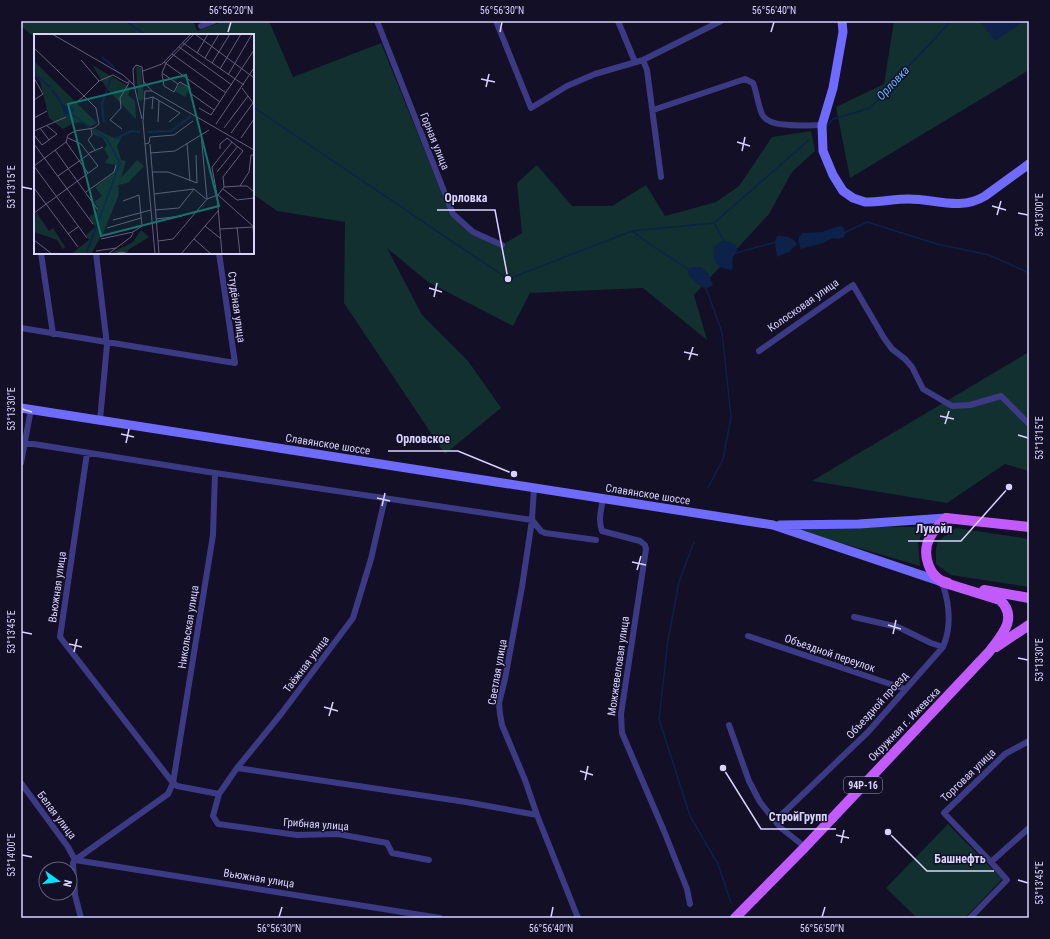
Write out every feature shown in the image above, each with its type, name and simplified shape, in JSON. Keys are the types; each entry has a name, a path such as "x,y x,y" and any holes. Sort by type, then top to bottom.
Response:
{"main road":[{"path":"842,21 842,39 832,88 822,125 822,151 833,175 843,191 853,198 865,202 910,199 958,204 978,200 1029,164"},
{"name":"Славянское шоссе","path":"21,408 773,525 859,524 946,518"},
{"path":"1029,527 946,518 930,537 926,550 928,563 933,573 942,582 1029,598"},
{"name":"Славянское шоссе","path":"773,525 942,582"},
{"name":"Окружная г. Ижевска","path":"736,918 990,652 1005,631 1009,618 1006,606 1000,600 942,582"},
{"name":"Окружная г. Ижевска","path":"990,652 1029,625"}],"street":[{"path":"200,26 214,21"},
{"name":"Горная улица","path":"376,21 453,214 474,232 502,245"},
{"path":"496,21 531,108 567,86 595,74 643,60 721,21"},
{"path":"618,21 635,62"},
{"path":"643,60 647,70 661,177"},
{"path":"653,110 745,79 753,83 762,115 768,121 779,124 822,125"},
{"path":"41,254 53,334"},
{"path":"96,254 106,342 100,420"},
{"name":"Студёная улица","path":"106,342 235,364 219,254"},
{"name":"Колосковая улица","path":"759,351 853,285 884,338 912,367 923,389 952,406 970,405 1001,396 1029,424"},
{"path":"21,328 106,342"},
{"path":"21,463 22,442 31,409"},
{"path":"22,442 216,473 532,520 545,533 596,540"},
{"name":"Вьюжная улица","path":"87,453 60,637 172,783"},
{"name":"Никольская улица","path":"172,783 213,535 216,473"},
{"name":"Светлая улица","path":"534,488 532,520 522,587 505,679 499,703 502,725 525,780 537,815 578,918"},
{"name":"Таёжная улица","path":"218,824 213,816 219,794 237,768 281,714 353,618 371,559 385,498"},
{"name":"Можжевеловая улица","path":"603,499 600,516 600,526 602,531 640,541 645,545 646,549 620,722 622,733 687,889 690,904"},
{"name":"Объездной проезд","path":"776,821 868,732 943,647 948,636 948,606 946,593 942,582"},
{"path":"854,617 898,627 931,643 943,647"},
{"name":"Объездной переулок","path":"748,636 905,689"},
{"path":"729,725 749,781 760,802 781,828 805,847"},
{"name":"Торговая улица","path":"991,862 944,813 1005,754 1029,741"},
{"path":"237,768 466,802 537,815"},
{"name":"Белая улица","path":"21,783 68,847 75,860"},
{"path":"81,918 75,896 73,863 75,860 168,794 172,783 177,786 219,794"},
{"name":"Грибная улица","path":"218,824 297,835 338,834 387,843 392,853 429,860"},
{"path":"970,918 1007,880 991,862 1029,828"},
{"name":"Вьюжная улица","path":"75,860 440,918"}],"green space":[{"path":"21,21 193,21 197,31 224,21 269,21 293,77 381,43 451,216 472,235 502,245 522,233 517,183 537,165 572,206 612,206 646,185 665,216 716,202 739,186 772,137 811,131 815,151 792,172 769,214 694,295 707,340 643,288 530,293 513,326 428,282 387,248 422,315 468,361 501,408 445,454 344,303 345,222 277,211 254,195 254,34 34,34 34,37 21,26"},
{"path":"894,21 1029,21 1029,70 850,178 836,107 884,84"},
{"path":"1029,352 1029,471 1005,464 947,503 812,481"},
{"path":"787,527 925,527 918,543 920,566"},
{"path":"956,528 1029,539 1029,587 951,575 936,564 936,549 938,541"},
{"path":"948,824 1002,879 965,918 917,918 886,888"}],"water":[{"path":"980,21 1025,21 995,41"},
{"path":"840,226 843,227 845,233 844,237 838,239 833,238 823,243 801,249 798,241 799,237 803,233 822,232"},
{"path":"777,236 786,236 791,238 797,244 789,252 777,257 775,242"},
{"path":"723,240 735,244 737,249 733,259 732,270 719,266 715,261 714,247"},
{"path":"693,267 701,267 708,273 713,285 705,289 696,283 688,274 688,269"}],"waterway":[{"name":"Орловка","path":"125,21 144,34"},
{"name":"Орловка","path":"826,127 833,119 870,108 951,21"},
{"name":"Орловка","path":"254,108 508,279 632,231 714,223 809,140"},
{"path":"844,233 867,222 937,244 989,255 1029,273"},
{"path":"714,223 724,241"},
{"path":"632,231 688,269"},
{"path":"735,252 736,253 776,242"},
{"path":"706,288 722,332 731,417 723,459 708,488"},
{"path":"694,542 679,582 668,640 659,719 690,816 718,864 731,903"}],"place":[{"name":"Орловка","path":"508,279"},
{"name":"Орловское","path":"514,474"},
{"name":"Лукойл","path":"1009,487"},
{"name":"СтройГрупп","path":"723,768"},
{"name":"Башнефть","path":"888,832"}]}
